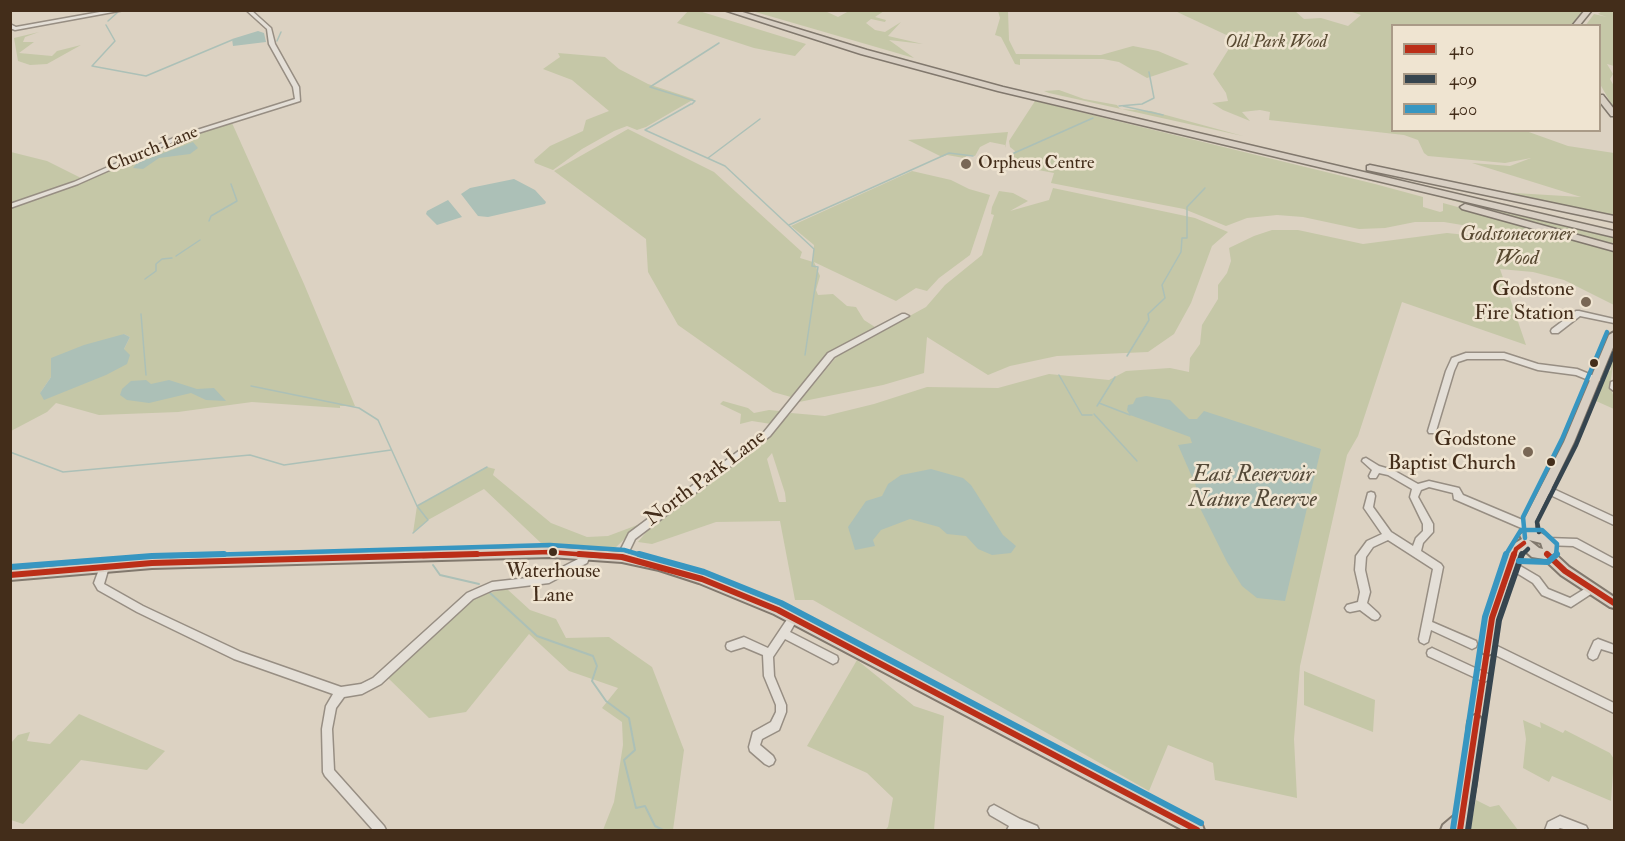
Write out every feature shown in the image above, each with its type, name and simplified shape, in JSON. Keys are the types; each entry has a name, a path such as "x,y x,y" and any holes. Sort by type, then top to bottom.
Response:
{"highway":[{"path":"727,10 959,78 1614,234"},
{"path":"741,10 928,66 1614,229"},
{"path":"1577,24 1589,10"},
{"path":"1585,24 1596,10"},
{"path":"1601,99 1614,114"},
{"path":"1601,107 1614,121"},
{"path":"1256,149 1614,248"},
{"path":"1274,149 1614,219"}],"main road":[{"path":"1489,648 1492,618 1512,559 1529,539 1534,512 1547,490 1596,380 1610,355 1614,335"},
{"path":"1529,539 1547,548 1591,589 1614,603"},
{"path":"10,575 152,563 489,553 586,553 622,557 660,565 702,579 793,618 1149,802 1193,829"},
{"path":"1448,831 1461,824 1469,783 1474,722"}],"street":[{"path":"10,25 15,29 122,10"},
{"path":"248,10 269,28 272,44 296,87 298,100"},
{"name":"Church Lane","path":"10,206 76,183 180,137 298,100"},
{"path":"1555,331 1579,313 1614,321"},
{"name":"North Park Lane","path":"622,557 632,536 766,434 831,355 905,316"},
{"path":"1432,431 1455,360 1466,356 1504,356 1538,367 1577,372 1596,380"},
{"path":"1366,460 1375,472 1390,472 1417,488 1429,484 1447,489 1529,539"},
{"path":"1416,553 1419,541 1428,532 1428,524 1414,497 1417,488"},
{"path":"1547,490 1614,521"},
{"path":"1371,496 1368,508 1388,535 1435,564 1439,569 1424,639"},
{"path":"1362,605 1365,592 1360,570 1361,556 1370,544 1388,535"},
{"path":"1547,548 1574,542 1614,563"},
{"path":"104,567 99,583 101,587 140,609 238,656 341,692 362,689 377,681 470,596 492,586 546,580 584,560 586,553"},
{"path":"1512,559 1536,580 1545,592 1571,603 1591,589"},
{"path":"1350,608 1362,605"},
{"path":"1362,605 1374,616"},
{"path":"770,760 754,747 757,736 775,726 781,712 781,705 769,676 769,653 793,618"},
{"path":"1427,624 1472,644"},
{"path":"782,633 833,659"},
{"path":"731,646 748,643 769,653"},
{"path":"1593,656 1598,644 1614,649"},
{"path":"1489,648 1614,708"},
{"path":"1432,653 1484,677"},
{"path":"341,692 331,706 327,729 328,772 380,831"},
{"path":"994,811 1014,827 1033,830"},
{"path":"1551,831 1552,826 1560,822 1582,831"}],"green space":[{"path":"688,11 699,11 806,44 795,56 754,48 677,23"},
{"path":"752,11 825,11 838,17 849,11 884,11 875,17 886,20 885,22 871,19 866,23 875,30 885,32 901,22 888,36 923,44 889,40 914,58"},
{"path":"998,11 1008,11 1009,40 1016,54 1101,55 1133,46 1158,51 1189,64 1147,78 1119,62 1103,59 1020,59 1020,65 1015,64 1001,37 995,35 1000,18"},
{"name":"Old Park Wood","path":"1175,11 1295,11 1304,19 1321,18 1348,26 1361,15 1349,11 1583,11 1573,24 1391,24 1391,132 1529,132 1568,146 1614,153 1614,217 1498,192 1581,197 1472,163 1510,166 1531,158 1505,163 1428,156 1424,153 1418,140 1404,135 1269,120 1270,112 1260,110 1242,112 1250,121 1223,110 1212,103 1228,101 1226,93 1213,74 1235,39"},
{"path":"1602,11 1614,11 1614,66 1607,64 1613,74 1610,79 1614,86 1614,109 1601,86 1601,24 1586,24 1594,14 1607,17 1598,14"},
{"path":"39,32 25,37 23,42 34,42 19,53 52,56 57,51 81,45 47,64 30,65 18,61 14,38"},
{"path":"558,53 605,57 619,69 648,84 694,99 646,127 637,130 627,126 614,131 582,149 553,170 535,163 534,160 550,146 583,131 586,120 609,111 572,80 543,69 560,57"},
{"path":"1059,90 1084,99 1117,105 1120,109 1044,91"},
{"name":"Godstonecorner Wood","path":"1035,101 1423,197 1423,207 1440,212 1443,211 1443,203 1614,250 1614,305 1564,280 1533,272 1500,269 1526,345 1402,302 1358,436 1347,455 1300,666 1294,739 1297,798 1215,780 1213,763 1168,745 1149,791 813,600 795,600 780,521 716,522 652,544 638,542 652,525 754,447 791,413 825,416 874,404 927,387 998,388 1049,374 1109,380 1126,371 1170,368 1189,372 1190,358 1200,344 1202,325 1218,299 1218,285 1227,273 1231,261 1229,248 1254,236 1272,230 1298,230 1363,244 1447,233 1486,237 1480,228 1444,222 1415,222 1385,228 1359,229 1303,217 1277,215 1247,218 1226,226 1184,209 1051,183 1054,173 1007,164 1015,151 1010,147 1009,141","holes":["772,453 786,502 779,502 767,459"]},
{"path":"1122,109 1151,111 1243,136"},
{"path":"232,123 304,284 355,406 340,406 340,408 252,402 178,412 99,415 56,403 47,412 11,431 11,152 47,161 87,181 168,143","holes":["124,334 130,337 124,349 40,393 51,377"]},
{"path":"628,129 714,172 802,252 800,258 813,262 814,245 791,226 912,171 951,180 969,189 990,195 970,255 939,278 927,291 916,288 896,301 814,262 820,276 816,290 818,295 833,294 847,306 856,307 864,320 875,327 828,354 791,397 773,392 678,325 648,272 646,239 554,171"},
{"path":"1008,132 1005,148 1005,145 990,142 980,147 975,156 968,155 964,158 947,155 942,157 908,140"},
{"path":"1400,186 1614,238 1614,246 1603,242"},
{"path":"1053,188 1195,218 1228,232 1212,246 1191,303 1174,334 1148,352 1057,356 1010,366 988,375 927,337 924,373 883,385 799,402 838,355 926,307 945,285 982,255 994,215 991,214 992,207 999,191 1013,193 1028,201 1010,211 1049,200"},
{"path":"1614,360 1610,385 1614,398 1614,409 1596,401 1605,374 1611,370 1610,361"},
{"path":"723,401 748,408 754,413 769,410 780,413 771,424 752,421 740,424 741,414 720,404"},
{"path":"487,467 495,469 493,475 551,523 587,537 608,536 640,524 613,550 542,544 484,489 428,520 413,533 417,506"},
{"path":"507,589 530,610 556,619 566,638 609,637 652,667 684,750 673,830 603,830 614,802 623,745 622,722 602,708 618,688 569,671 529,634 466,712 429,718 387,677 475,596"},
{"path":"857,660 914,706 944,716 934,830 885,830 888,827 893,798 867,773 807,746"},
{"path":"1304,671 1375,700 1373,732 1304,705"},
{"path":"79,714 165,751 147,770 81,760 23,824 11,820 11,743 18,735 30,732 27,741 50,744"},
{"path":"1523,720 1541,728 1540,722 1563,733 1565,730 1610,753 1614,759 1611,801 1552,776 1549,782 1523,768 1526,739"},
{"path":"1476,800 1490,807 1499,805 1518,830 1470,830"}],"water":[{"path":"258,31 264,33 266,42 233,46 232,39"},
{"path":"193,142 198,148 190,154 159,158 143,169 133,168 137,163"},
{"path":"514,179 535,190 546,202 545,204 488,217 478,216 461,194 470,188"},
{"path":"448,200 462,217 437,225 426,214 427,211"},
{"path":"124,334 130,337 124,349 130,355 127,364 44,400 40,393 51,377 51,358 84,345"},
{"path":"146,380 151,384 169,380 197,389 214,388 226,401 206,400 191,393 149,403 127,400 120,395 122,389 131,381"},
{"name":"East Reservoir Nature Reserve","path":"1146,396 1170,400 1189,419 1197,419 1204,411 1321,449 1285,601 1257,598 1242,586 1227,562 1195,498 1196,486 1178,445 1192,443 1190,437 1130,415 1127,410 1128,405 1133,404 1136,398"},
{"path":"931,469 963,478 971,485 1003,535 1016,546 1011,553 992,555 978,549 966,536 947,534 939,527 910,519 881,530 873,540 875,546 855,550 848,527 866,501 882,496 888,484 901,475"}],"waterway":[{"path":"108,21 117,13"},
{"path":"106,25 115,41 92,66 146,76 232,40"},
{"path":"277,41 281,32"},
{"path":"692,104 695,101 650,87 719,43"},
{"path":"1119,106 1142,104 1154,98 1149,72"},
{"path":"691,104 645,130 725,166 814,249 812,266 818,267 805,355"},
{"path":"1123,106 1163,115"},
{"path":"1012,154 1093,118"},
{"path":"708,158 760,119"},
{"path":"789,225 949,153 973,156"},
{"path":"209,221 211,216 237,201 231,184"},
{"path":"1127,356 1149,320 1148,314 1165,298 1162,285 1181,252 1182,238 1187,238 1187,207 1205,188"},
{"path":"176,256 200,240"},
{"path":"145,279 156,271 156,264 162,259 172,258"},
{"path":"141,314 146,375"},
{"path":"1059,375 1082,415 1092,415"},
{"path":"1097,406 1115,377"},
{"path":"251,386 359,408 378,420 417,506"},
{"path":"1099,403 1130,415"},
{"path":"1094,414 1137,461"},
{"path":"10,452 63,472 250,455 284,465 391,450"},
{"path":"417,506 487,467"},
{"path":"413,533 428,520 417,506"},
{"path":"433,565 440,575 479,584"},
{"path":"489,592 537,636 593,656 597,666 592,681 606,701 629,718 635,750 624,760 636,808 645,806 655,826 663,830"}],"transit line":[{"name":"400","path":"1525,538 1522,527 1523,517 1562,439 1607,332"},
{"name":"409","path":"1539,532 1537,522 1576,445 1614,353"},
{"name":"400","path":"1453,829 1485,617 1496,579 1509,546 1517,539 1521,530 1542,530 1557,544 1557,555 1548,562 1519,561"},
{"name":"410","path":"1460,830 1492,618 1516,549 1524,543"},
{"name":"400","path":"10,567 152,556 550,545 624,550 704,572 781,603 1201,823"},
{"name":"409","path":"1468,830 1499,620 1522,554 1528,549"},
{"name":"410","path":"10,575 152,563 550,552 622,557 702,579 778,610 1197,830"},
{"name":"410","path":"1547,554 1565,571 1614,603"}],"place":[{"name":"Orpheus Centre","path":"966,164"},
{"name":"Godstone Fire Station","path":"1586,302"},
{"name":"Godstone Baptist Church","path":"1528,452"},
{"name":"Waterhouse Lane","path":"553,552"}]}
